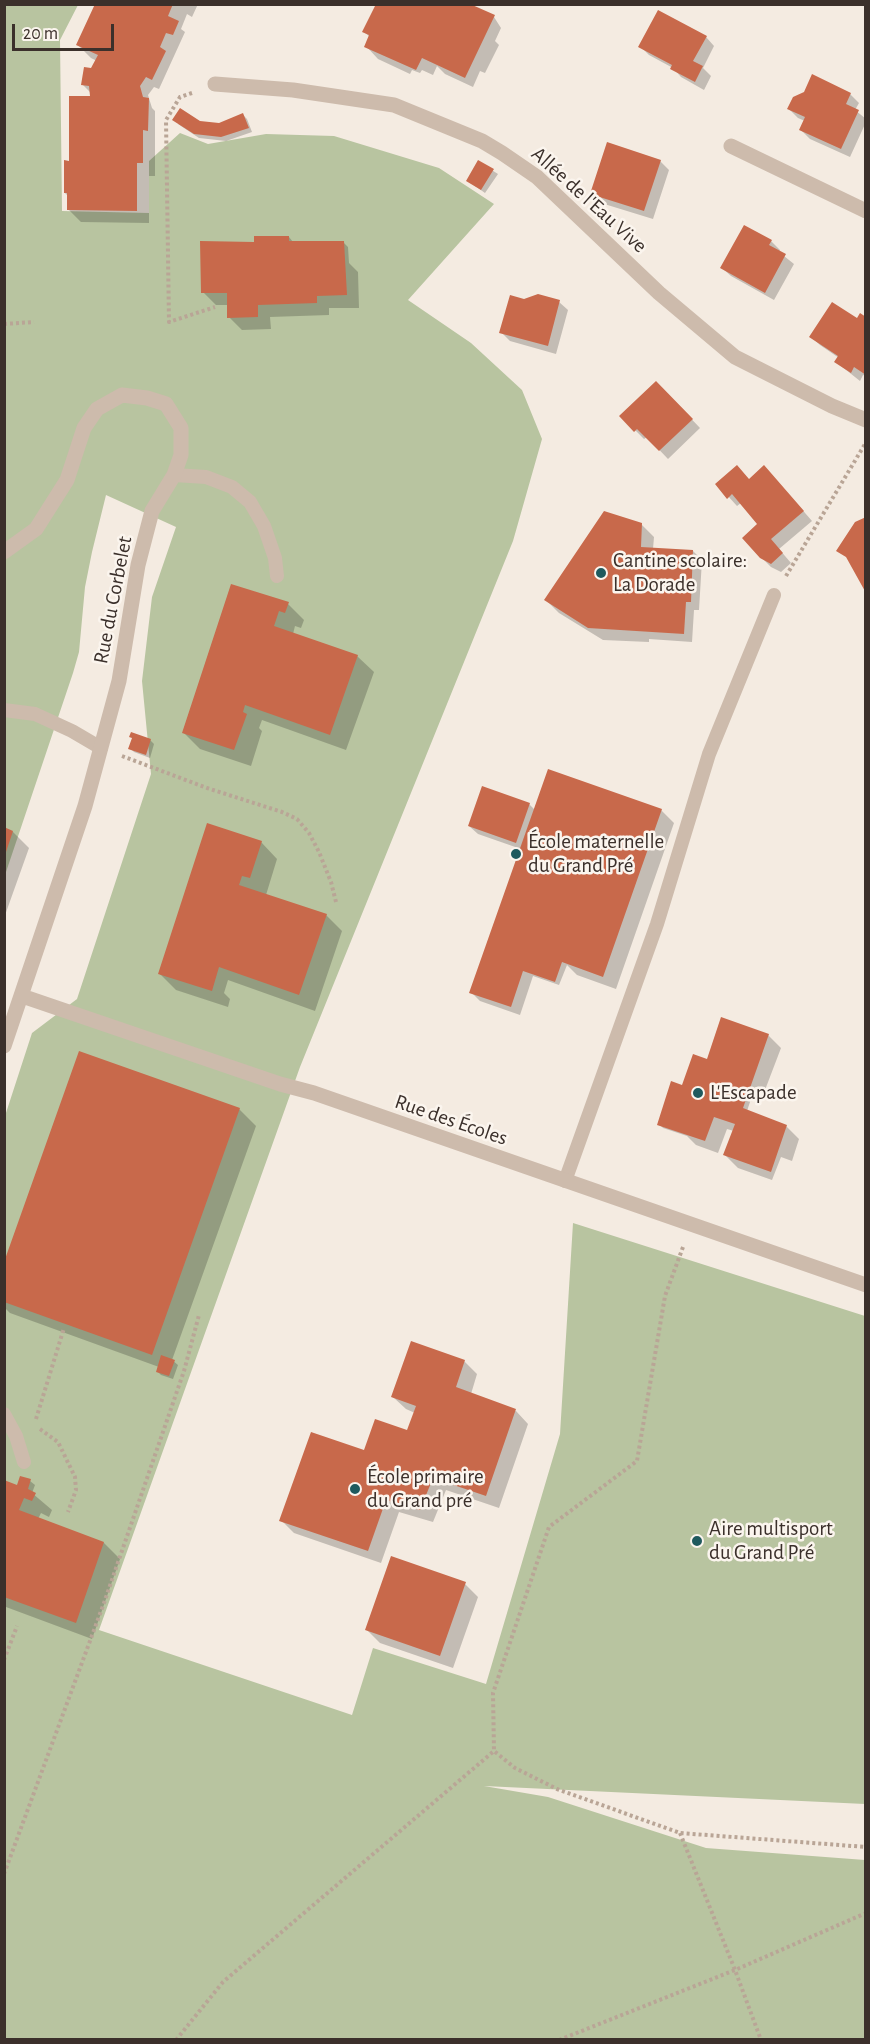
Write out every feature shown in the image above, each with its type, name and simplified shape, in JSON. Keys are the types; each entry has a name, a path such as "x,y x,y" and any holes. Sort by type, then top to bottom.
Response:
{"street":[{"name":"Allée de l'Eau Vive","path":"215,84 293,90 394,105 482,141 537,177 659,293 735,357 832,406 866,420"},
{"path":"731,146 866,211"},
{"name":"Rue du Corbelet","path":"4,552 36,529 67,480 84,428 97,410 122,395 147,398 166,404 181,428 181,456 174,475 152,511 138,565 119,681 85,806 4,1046"},
{"name":"Rue des Écoles","path":"22,996 314,1094 866,1285"}],"lane":[{"path":"174,475 206,477 232,487 250,502 264,526 275,558 277,576"},
{"path":"565,1181 657,924 709,754 774,595"},
{"path":"4,710 35,714 72,731 101,748"},
{"path":"4,1414 16,1436 24,1462"}],"path":[{"path":"215,84 180,97 166,120 169,322 215,307"},
{"path":"4,324 34,322"},
{"path":"774,595 866,443"},
{"path":"101,748 297,819 309,833 319,852 336,902"},
{"path":"494,1751 493,1693 549,1527 637,1461 665,1296 691,1224"},
{"path":"4,1874 104,1603 184,1371 199,1315"},
{"path":"64,1328 34,1426 58,1442 75,1477 76,1490 68,1512"},
{"path":"4,1660 17,1626"},
{"path":"494,1751 515,1768 557,1789 680,1833 866,1847"},
{"path":"176,2040 223,1982 494,1751"},
{"path":"680,1833 761,2040"},
{"path":"559,2040 735,1970 866,1913"}],"green space":[{"path":"5,5 78,5 60,40 62,211 149,213 149,161 180,133 208,144 266,134 334,136 439,168 494,204 408,300 471,343 522,390 542,439 513,541 300,1067 99,1630 352,1715 373,1648 486,1684 560,1434 573,1223 865,1316 865,1804 484,1786 548,1797 706,1848 865,1860 865,2039 5,2039 5,1116 32,1033 77,999 151,774 142,681 152,597 176,527 106,495 85,587 79,652 5,875"}],"building":[{"path":"95,4 173,4 168,16 179,21 173,35 166,33 160,47 166,51 152,80 146,77 140,86 143,97 149,98 148,131 143,130 143,163 137,163 137,211 67,210 67,193 64,193 64,160 69,161 69,96 90,96 89,86 81,85 84,67 91,68 98,55 76,45"},
{"path":"376,4 470,4 495,15 465,78 422,58 416,70 364,47 369,35 362,32"},
{"path":"658,10 707,36 693,61 703,66 695,82 670,69 672,65 638,47"},
{"path":"812,74 851,93 846,104 859,110 841,149 799,130 805,117 787,109 793,97 804,92"},
{"path":"180,108 200,121 219,123 243,113 249,128 221,137 194,134 172,120"},
{"path":"607,142 661,160 644,211 590,194"},
{"path":"478,160 494,169 481,190 466,181"},
{"path":"744,225 772,240 769,245 786,254 765,293 720,268"},
{"path":"254,236 289,236 289,241 344,241 347,295 317,296 317,303 258,305 258,317 227,318 227,293 201,293 200,241 254,242"},
{"path":"538,294 560,300 548,346 499,333 510,295 524,299"},
{"path":"832,302 857,318 860,313 866,317 866,375 854,367 851,373 834,362 838,356 809,337"},
{"path":"656,381 693,419 659,451 637,429 634,432 619,416"},
{"path":"737,465 749,479 764,465 804,511 771,539 783,553 771,564 760,558 742,538 757,524 732,494 727,499 715,484"},
{"name":"Cantine scolaire: La Dorade","path":"604,511 642,523 641,547 693,550 691,602 686,602 684,634 588,628 544,600"},
{"path":"866,517 866,593 846,557 836,551 855,522"},
{"path":"231,584 289,602 285,613 279,611 274,626 358,655 330,735 245,705 243,712 247,714 234,750 182,733"},
{"path":"131,732 151,739 146,755 128,749 132,738 129,737"},
{"path":"548,769 662,809 603,977 562,962 555,982 523,971 511,1007 469,993"},
{"path":"482,786 530,803 516,843 468,826"},
{"path":"207,823 262,841 250,878 242,876 239,885 327,914 299,995 219,967 212,991 158,974"},
{"path":"4,827 13,831 5,855 4,855"},
{"name":"L'Escapade","path":"721,1017 769,1034 743,1108 787,1125 771,1172 723,1155 735,1124 714,1117 705,1141 657,1125 671,1081 682,1085 693,1054 707,1059"},
{"path":"79,1051 240,1108 152,1355 4,1302 4,1262"},
{"path":"411,1341 465,1360 456,1387 516,1409 486,1496 433,1478 420,1510 386,1500 368,1551 279,1521 311,1432 364,1450 375,1419 407,1430 416,1406 391,1397"},
{"path":"161,1355 175,1360 169,1376 156,1372"},
{"path":"20,1476 31,1479 28,1489 36,1493 32,1501 24,1498 19,1510 104,1542 76,1623 4,1597 4,1480 17,1485"},
{"path":"391,1556 466,1582 440,1656 365,1630"}],"place":[{"name":"Cantine scolaire: La Dorade","path":"601,573"},
{"name":"École maternelle du Grand Pré","path":"516,854"},
{"name":"L'Escapade","path":"698,1093"},
{"name":"École primaire du Grand pré","path":"355,1489"},
{"name":"Aire multisport du Grand Pré","path":"697,1541"}]}
